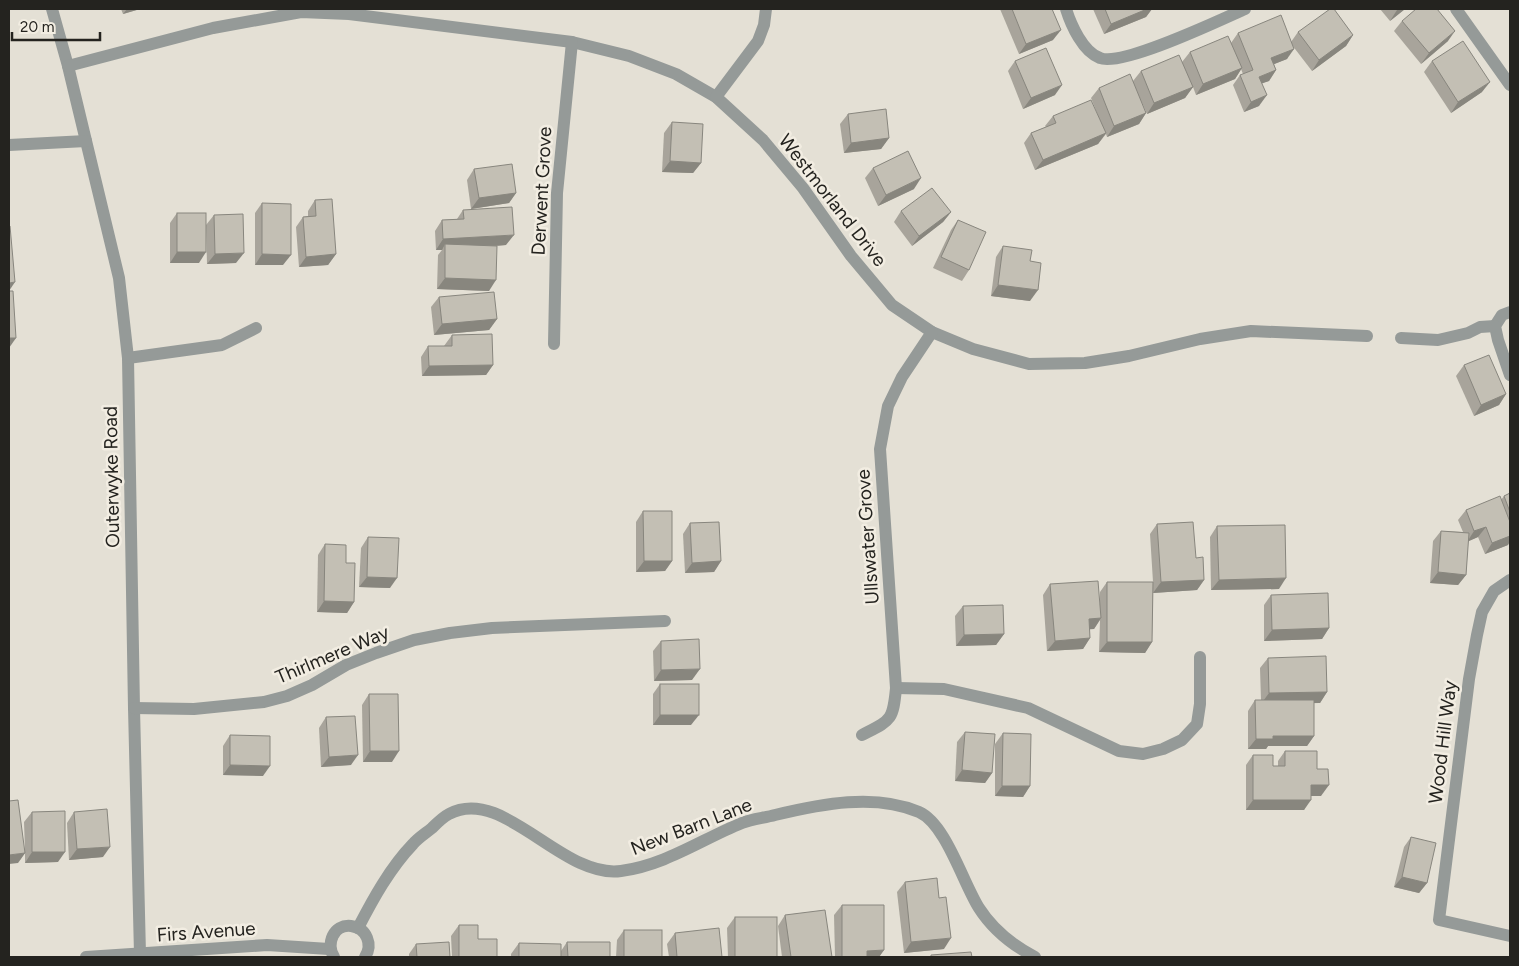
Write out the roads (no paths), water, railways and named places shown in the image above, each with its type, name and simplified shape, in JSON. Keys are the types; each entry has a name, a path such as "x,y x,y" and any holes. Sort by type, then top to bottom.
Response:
{"street":[{"name":"Outerwyke Road","path":"52,9 68,66 119,278 128,358 140,954"},
{"path":"716,97 758,41 764,25 766,9"},
{"path":"1066,9 1083,45 1100,58 1113,60 1145,51 1245,9"},
{"path":"1456,9 1510,85"},
{"name":"Westmorland Drive","path":"68,66 213,28 301,12 348,11 572,42 629,56 676,74 716,97 763,140 803,188 851,256 892,305 932,332 973,349 1029,364 1085,363 1129,356 1200,339 1251,331 1367,336"},
{"name":"Derwent Grove","path":"554,344 557,193 572,42"},
{"path":"9,145 86,142"},
{"path":"1510,312 1502,315 1495,326 1510,375"},
{"path":"1401,338 1438,340 1468,333 1480,327 1495,326"},
{"path":"128,358 222,345 256,328"},
{"name":"Ullswater Grove","path":"862,735 891,718 896,688 880,449 888,406 902,377 932,332"},
{"name":"Wood Hill Way","path":"1510,580 1494,591 1482,612 1477,635 1469,679 1439,920 1510,936"},
{"name":"Thirlmere Way","path":"134,708 230,706 272,700 287,696 312,685 346,664 414,640 450,633 492,628 665,621"},
{"path":"896,688 944,689 1028,708 1119,751 1143,754 1163,749 1182,740 1197,724 1200,704 1200,657"},
{"name":"New Barn Lane","path":"358,928 392,871 413,843 448,814 469,808 491,811 578,862 600,870 618,872 638,869 657,863 743,823 809,807 860,802 900,805 923,814 938,829 978,907 989,922 1007,940 1020,950 1034,957"},
{"path":"332,953 332,938 340,929 352,926 358,928 367,937 369,949 365,957"},
{"name":"Firs Avenue","path":"86,957 267,945 332,953"}]}
